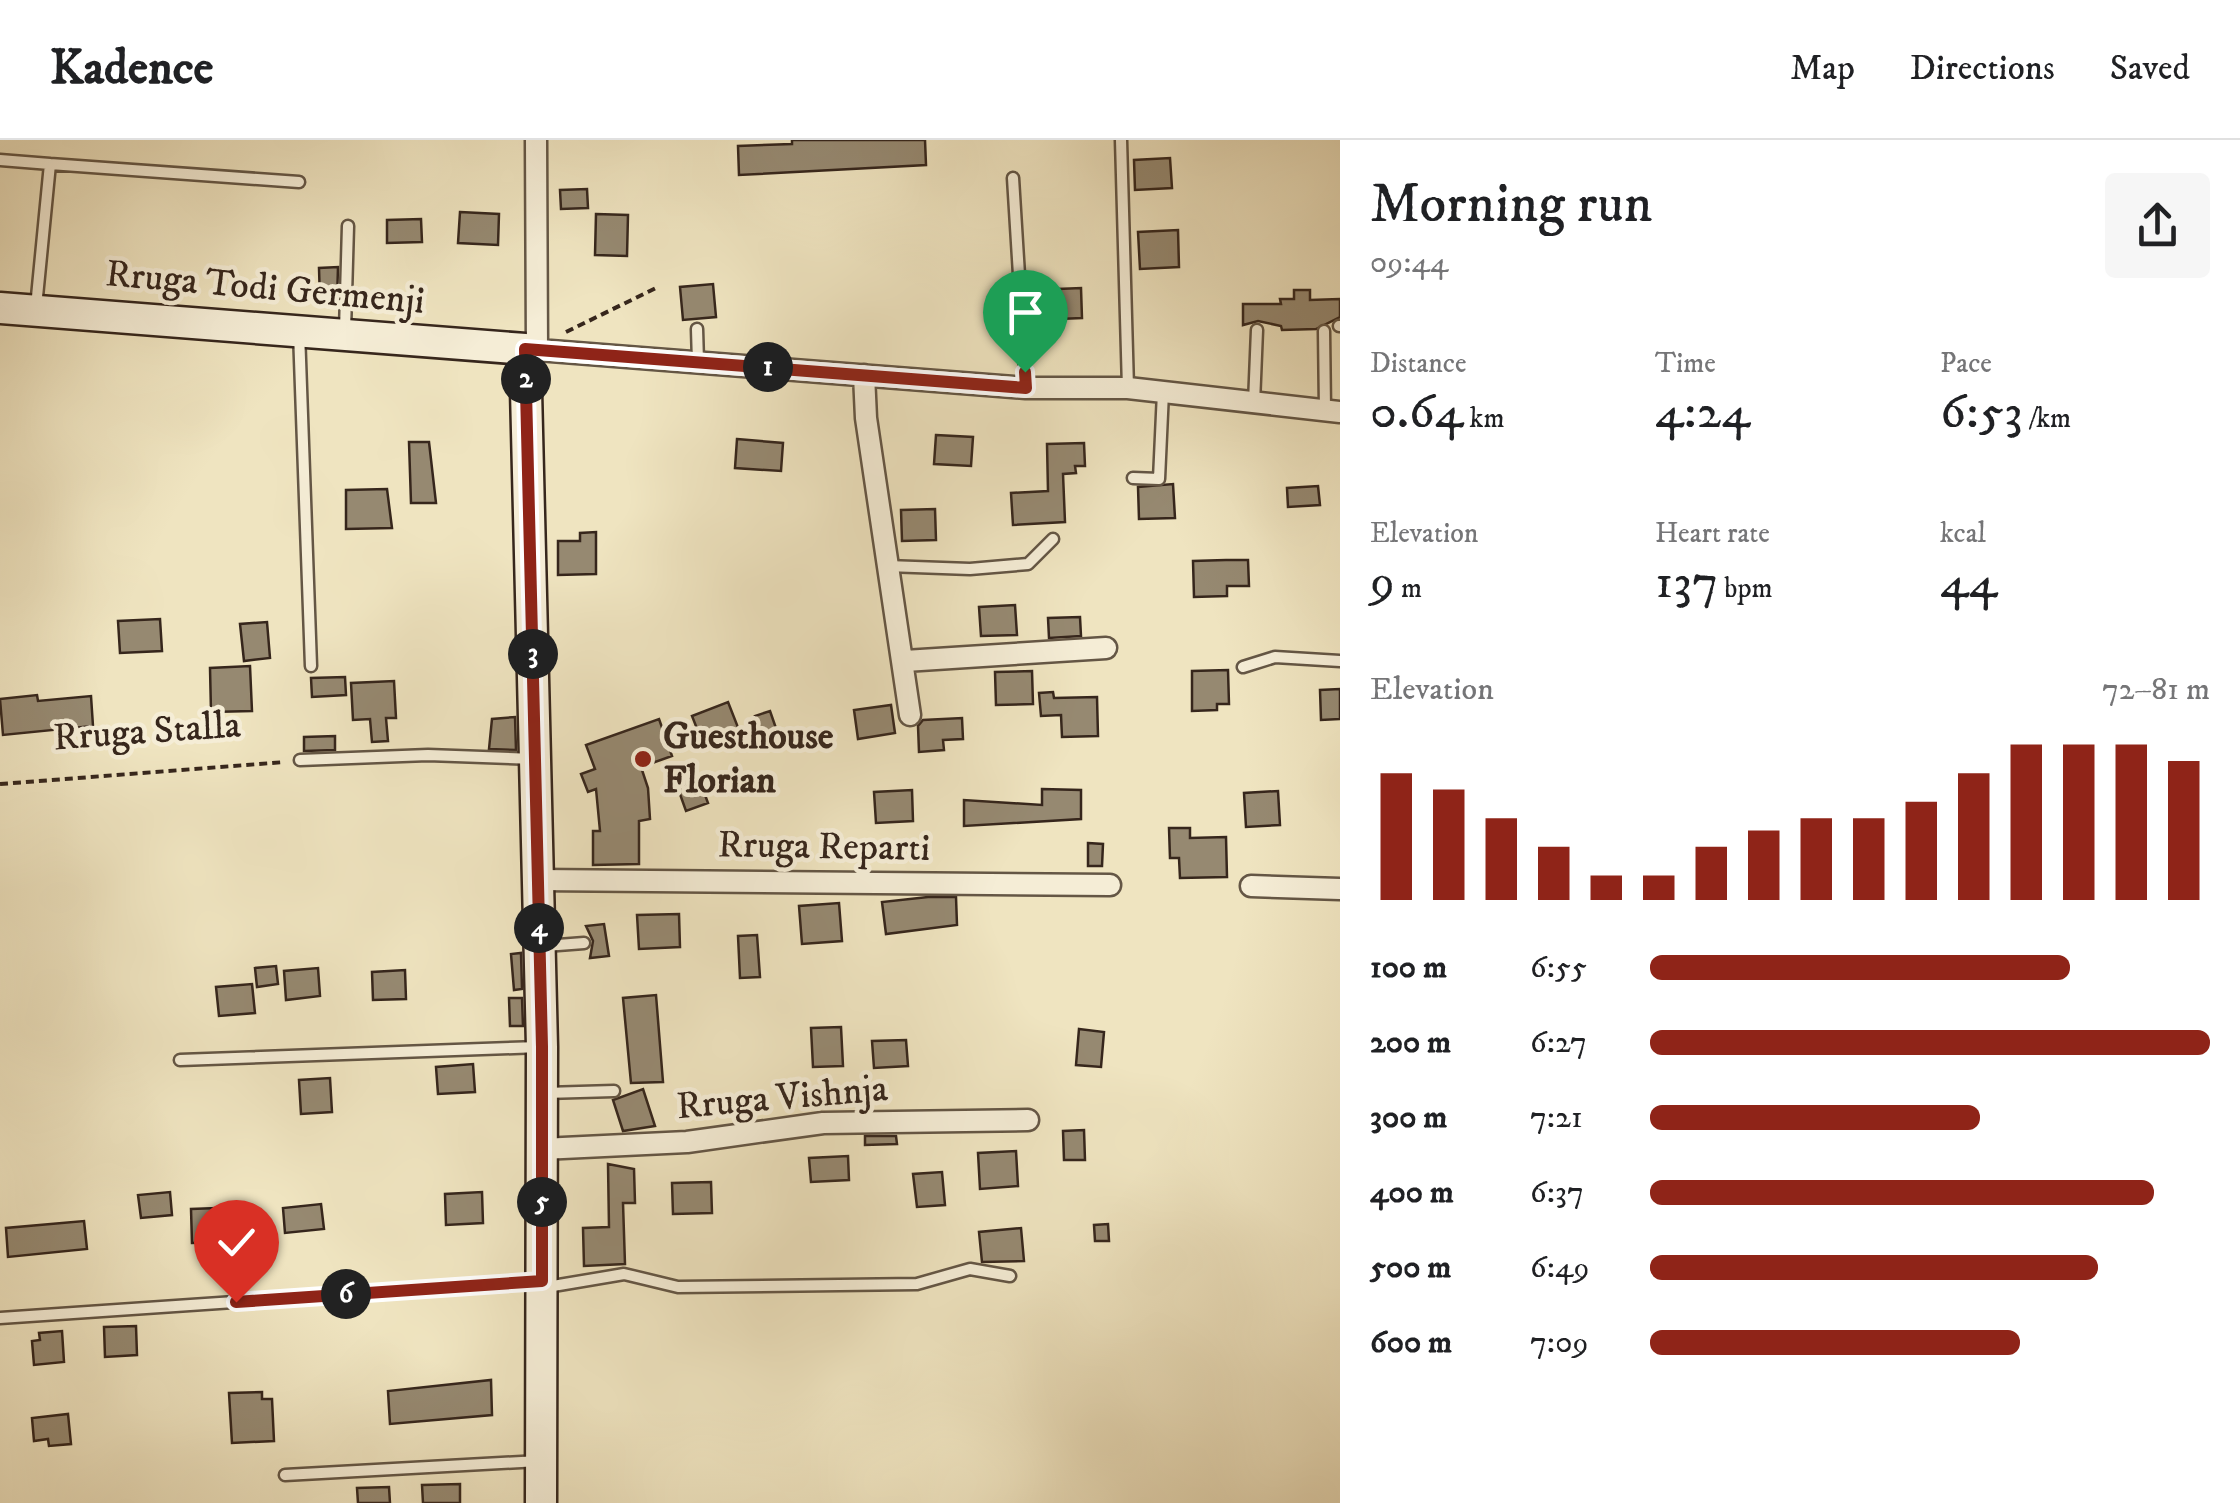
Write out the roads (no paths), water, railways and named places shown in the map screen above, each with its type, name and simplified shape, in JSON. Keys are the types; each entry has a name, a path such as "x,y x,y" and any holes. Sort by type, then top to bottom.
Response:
{"street":[{"path":"536,140 533,344 542,1047 541,1503"},
{"name":"Rruga Todi Germenji","path":"0,308 344,335 533,344"},
{"path":"533,344 698,362 1026,388 1128,388 1333,411"},
{"path":"864,375 866,418 905,661 910,716"},
{"path":"905,661 1106,648"},
{"name":"Rruga Reparti","path":"538,880 1110,885"},
{"path":"1251,886 1340,889"},
{"name":"Rruga Vishnja","path":"542,1149 687,1142 823,1123 1028,1120"}],"lane":[{"path":"1121,140 1128,388"},
{"path":"0,160 299,182"},
{"path":"35,310 50,164"},
{"path":"1013,178 1026,388"},
{"path":"344,335 348,226"},
{"path":"697,329 698,362"},
{"path":"1254,403 1258,330"},
{"path":"299,331 311,666"},
{"path":"1324,332 1333,411"},
{"path":"1133,478 1159,479 1163,392"},
{"path":"887,566 970,569 1028,564 1053,538"},
{"path":"1243,667 1275,658 1340,661"},
{"path":"300,760 428,754 536,760"},
{"path":"540,946 584,943"},
{"path":"180,1060 542,1047"},
{"path":"542,1093 614,1090"},
{"path":"0,1318 542,1285 624,1274 678,1287 916,1284 970,1269 1010,1276"},
{"path":"285,1475 541,1461"}],"place":[{"name":"Guesthouse Florian","path":"643,759"}]}
